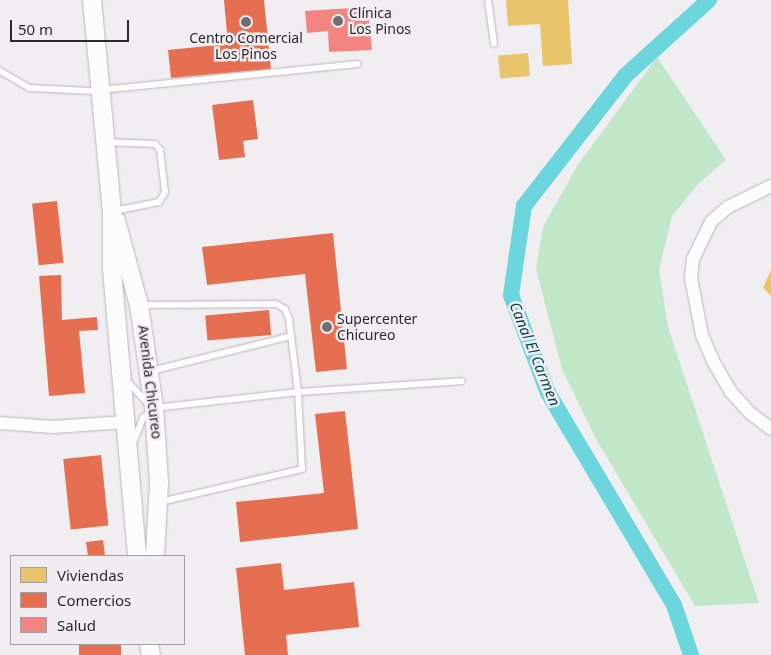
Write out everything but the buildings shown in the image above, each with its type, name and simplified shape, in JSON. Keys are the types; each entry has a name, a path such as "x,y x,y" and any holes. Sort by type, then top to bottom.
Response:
{"main road":[{"name":"Avenida Chicureo","path":"92,0 112,211 112,269 138,555"},
{"name":"Avenida Chicureo","path":"112,211 139,305 150,372 154,408 159,503 155,555"}],"street":[{"path":"771,186 728,207 711,222 693,259 691,278 702,335 714,361 731,392 750,413 771,429"},
{"path":"0,423 53,427 126,422"}],"lane":[{"path":"488,0 494,44"},
{"path":"0,71 29,88 100,90 358,64"},
{"path":"105,142 156,144 160,150 165,192 159,202 112,211"},
{"path":"139,305 276,304 285,309 291,336 298,392 302,470 159,503"},
{"path":"150,372 291,336"},
{"path":"122,374 137,394 154,408"},
{"path":"128,458 138,425 146,412 154,408 298,392 462,381"}],"green space":[{"path":"657,57 726,160 700,182 672,216 659,270 668,327 759,603 695,606 596,439 562,369 536,269 543,227 577,166"}],"waterway":[{"name":"Canal El Carmen","path":"691,655 674,605 548,393 511,295 524,206 626,75 709,0"}],"place":[{"name":"Clínica Los Pinos","path":"338,21"},
{"name":"Centro Comercial Los Pinos","path":"246,22"},
{"name":"Supercenter Chicureo","path":"327,327"}]}
